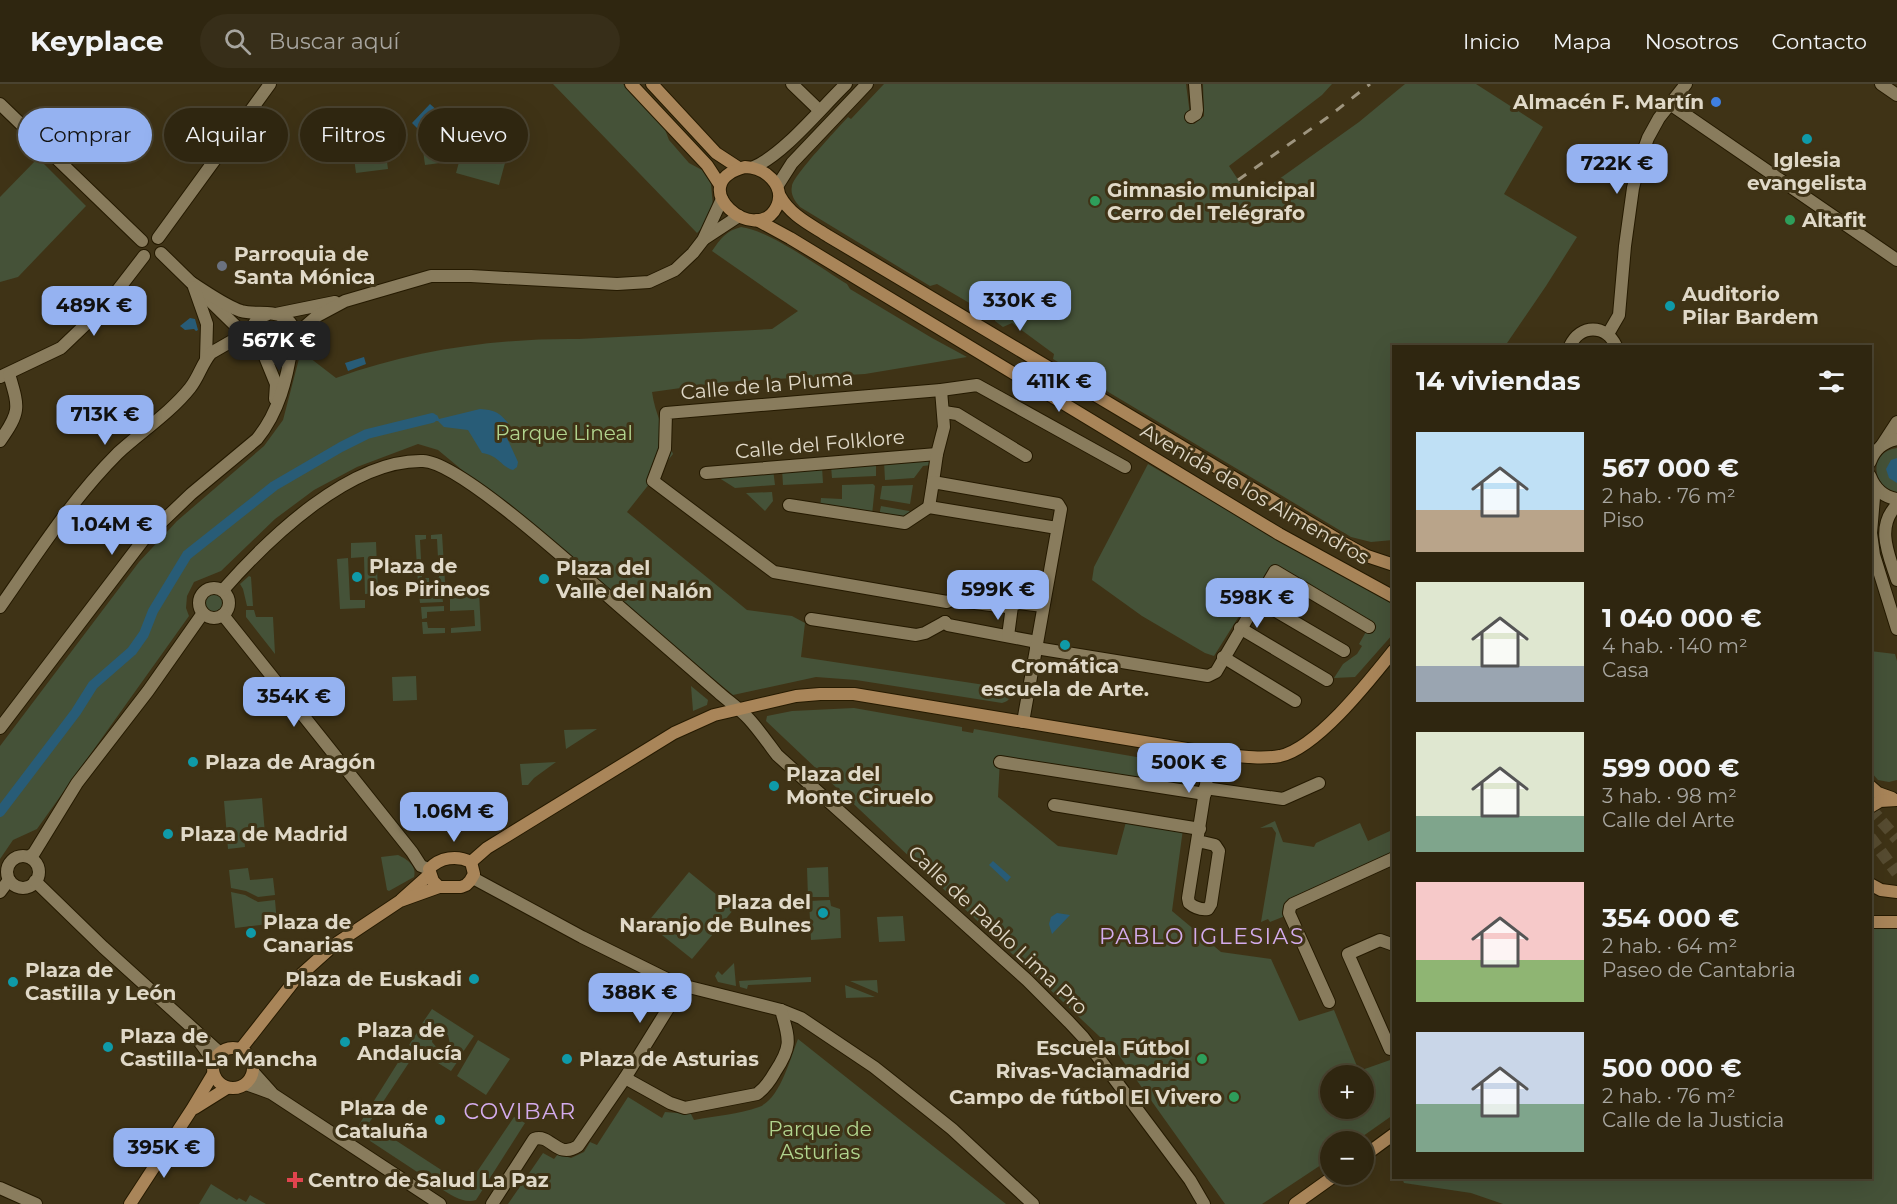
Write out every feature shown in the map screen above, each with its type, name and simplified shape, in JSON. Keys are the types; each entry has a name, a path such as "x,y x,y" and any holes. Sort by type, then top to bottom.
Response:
{"street":[{"path":"158,238 270,84"},
{"path":"631,84 707,165 720,185 722,199 727,206 739,216 757,220 764,219 774,212 779,190 792,163 867,84"},
{"path":"652,84 716,153 739,168"},
{"path":"792,84 819,110"},
{"path":"720,185 727,175 739,168 754,167 763,163 846,84"},
{"path":"1191,117 1196,114 1197,110 1195,84"},
{"path":"1608,334 1618,315 1633,188 1640,160 1648,138 1686,84"},
{"path":"1881,84 1897,95"},
{"path":"0,104 142,241"},
{"path":"1670,104 1897,260"},
{"path":"754,167 767,175 779,190"},
{"name":"Avenida de los Almendros","path":"779,190 785,206 828,236 1340,541 1367,556 1392,564"},
{"path":"206,359 211,353 249,335 257,320 272,314 345,301 431,276 482,276 617,284 649,282 675,270 693,253 703,240 722,199"},
{"path":"703,240 739,216"},
{"name":"Avenida de los Almendros","path":"757,220 1279,534 1392,596"},
{"path":"146,237 158,238 162,248 161,253 156,257 144,256 140,247 142,241 146,237"},
{"path":"161,253 249,335 259,354 266,357 281,356 317,316 345,301"},
{"path":"0,441 18,410 5,375 61,348 107,304 144,256"},
{"path":"0,728 144,539 191,494 257,439 278,407 293,340 289,322 272,314 240,311 192,283"},
{"path":"0,607 87,487 118,454 189,390 200,376 206,359 207,324 192,283"},
{"path":"1570,345 1573,339 1586,330 1601,330 1608,334 1615,345"},
{"path":"266,357 273,374 276,392 270,419"},
{"path":"929,507 937,454 944,427 941,390 977,385 1125,467"},
{"name":"Calle de la Pluma","path":"941,390 666,413 665,449 652,481 774,572 947,602"},
{"path":"944,412 957,414 1026,456"},
{"path":"1872,457 1897,422"},
{"path":"1882,445 1897,439"},
{"name":"Calle del Folklore","path":"706,473 937,454"},
{"name":"Calle de Pablo Lima Pro","path":"223,590 286,527 323,497 349,482 380,469 416,461 436,462 499,503 677,655 738,709 754,725 777,755 1027,980 1069,1022 1122,1089 1190,1180 1202,1203"},
{"path":"1873,481 1887,497 1897,499"},
{"path":"1872,507 1873,481"},
{"path":"933,482 1058,504 1061,509 1023,722"},
{"path":"789,505 905,523 929,507 1057,528"},
{"path":"1897,505 1887,519 1884,532 1897,580"},
{"path":"1872,538 1897,629"},
{"path":"945,622 948,625 1008,636 1037,645 1208,676 1216,672 1273,572 1277,572 1369,627"},
{"path":"211,588 223,590 230,603 224,615 213,618 203,613 200,608 201,596 211,588"},
{"path":"945,622 947,602 951,600 1007,607 1019,603 1043,606"},
{"path":"1257,600 1344,651"},
{"path":"1008,636 1012,606"},
{"path":"29,857 38,868 35,881 32,885 17,887 9,880 7,871 10,861 19,856 29,857 34,853 77,783 148,691 203,613"},
{"path":"224,615 412,852 431,868 439,887"},
{"path":"812,619 916,635 926,633 945,622"},
{"path":"1240,628 1327,680"},
{"path":"471,862 487,848 674,733 714,715 738,709 796,696 854,694 1210,753 1254,758 1289,753 1314,738 1370,680 1392,652"},
{"path":"1223,657 1295,700"},
{"path":"1370,680 1392,664"},
{"path":"1054,805 1199,835 1215,845 1219,851 1211,904 1208,909 1193,907 1188,898 1199,835 1210,753"},
{"path":"1000,762 1283,800 1319,783"},
{"path":"1872,788 1878,794 1896,798"},
{"path":"1872,806 1880,801 1896,798"},
{"path":"244,1052 256,1027 295,980 314,962 346,936 400,901 439,887 462,887 472,878 474,870 471,862 463,858 444,859 431,868 400,901"},
{"path":"1329,1002 1289,913 1290,907 1392,859"},
{"path":"472,878 592,942 682,986 781,1010 801,1018 882,1074 952,1129 1033,1204"},
{"path":"0,892 9,880"},
{"path":"35,881 190,1027 216,1063 218,1083 227,1088"},
{"path":"1874,889 1897,892"},
{"path":"1872,922 1897,922"},
{"path":"1390,1049 1348,954 1380,940 1392,944"},
{"path":"492,1204 534,1139 542,1138 561,1150 571,1151 578,1146 625,1078 682,986"},
{"path":"625,1078 670,1103 684,1108 757,1094 765,1088 787,1054 788,1042 781,1010"},
{"path":"130,1204 192,1110 216,1063 226,1049 244,1052 252,1063 253,1072 271,1093"},
{"path":"192,1110 207,1098 227,1088 237,1088 246,1084 253,1072"},
{"path":"246,1084 271,1093 440,1204"},
{"path":"1374,1149 1392,1135"},
{"path":"1295,1204 1322,1185"},
{"path":"0,1188 36,1204"},
{"path":"136,1204 139,1191"}],"green space":[{"path":"553,84 623,84 664,127 669,140 689,163 702,170 711,184 713,206 706,224 697,233"},
{"path":"884,84 1186,84 1191,122 1194,124 1204,116 1203,84 1332,84 1322,95 1229,166 1251,199 1359,122 1405,84 1476,84 1543,127 1504,194 1577,237 1506,345 1392,345 1392,540 1371,542 1351,537 1053,359 1054,354 1012,323 1003,327 995,321 995,318 937,284 930,286 800,207 793,198 794,181 848,117 851,119"},
{"path":"34,162 42,162 86,206 18,277 0,282 0,197"},
{"path":"355,162 387,162 388,169 356,173"},
{"path":"425,162 448,162 425,165"},
{"path":"459,162 505,163 499,185 456,173"},
{"name":"Parque Lineal","path":"741,227 780,242 847,284 850,289 967,357 865,374 724,382 652,392 673,454 627,512 747,610 792,616 805,623 801,657 1011,689 1010,698 1007,701 1002,703 856,680 816,677 733,695 438,450 418,444 357,467 314,490 275,519 221,571 194,582 187,596 186,608 189,616 37,829 13,840 0,859 0,746 139,562 177,521 264,446 283,420 301,351 336,378 425,353 486,344 772,329 798,311 712,251 724,236"},
{"path":"272,321 283,325 287,336 283,347 272,351 261,347 257,336 261,325"},
{"path":"1897,448 1897,494 1882,484 1876,470 1881,456"},
{"path":"931,458 932,465 923,466 914,478 885,480 884,461"},
{"path":"876,462 876,476 832,478 831,466"},
{"path":"1148,464 1392,603 1392,635 1355,677 1334,678 1343,664 1357,654 1362,646 1359,644 1371,623 1272,566 1214,656 1142,616 1092,580 1094,567"},
{"path":"822,467 823,483 783,485 782,469"},
{"path":"773,469 775,485 735,488 713,474"},
{"path":"873,484 875,486 872,515 820,508 821,498 842,499 842,485"},
{"path":"913,485 910,504 880,499 882,486"},
{"path":"772,492 773,501 765,511 746,493"},
{"path":"881,506 909,511 912,515 904,520 879,516"},
{"path":"442,534 445,582 433,582 433,578 439,577 437,539 431,539 431,535"},
{"path":"415,535 426,535 426,539 420,540 422,578 429,578 429,583 418,583"},
{"path":"376,542 378,593 365,594 364,557 351,558 351,543"},
{"path":"348,558 350,600 365,600 365,608 340,609 337,559"},
{"path":"249,576 251,577 253,606 247,606 240,584"},
{"path":"479,592 481,631 451,633 451,628 475,626 474,610 450,611 450,593"},
{"path":"215,593 222,596 225,603 222,610 215,613 208,610 205,603 208,596"},
{"path":"442,594 443,602 420,603 419,595"},
{"path":"444,606 444,611 427,612 427,618 422,619 421,607"},
{"path":"246,610 254,610 256,617 273,617 275,654 246,617"},
{"path":"422,622 427,622 428,628 445,628 445,633 423,634"},
{"path":"1872,651 1895,654 1897,661 1897,780 1889,782 1878,780 1872,773"},
{"path":"416,676 417,700 393,701 392,677"},
{"path":"691,686 708,700 707,705 693,711"},
{"path":"854,708 962,727 962,731 973,733 974,729 1189,766 1191,768 1188,789 1000,759 998,797 1058,846 1117,855 1126,822 1183,829 1172,911 1221,952 1271,959 1299,1021 1334,1010 1357,1065 1320,1065 1320,1119 1374,1119 1374,1066 1392,1059 1392,1116 1370,1131 1320,1131 1320,1166 1262,1204 1225,1204 1118,1054 766,721 767,716 792,711"},
{"path":"597,729 566,749 564,730"},
{"path":"556,762 528,785 522,785 520,764"},
{"path":"262,798 265,834 244,836 245,847 228,849 224,801"},
{"path":"1275,821 1283,842 1314,847 1316,843 1360,823 1368,841 1390,831 1392,855 1285,916 1270,922 1268,919 1261,922 1276,833 1272,827 1260,828"},
{"path":"398,855 413,866 414,877 389,891 381,857"},
{"path":"828,867 829,897 808,897 807,868"},
{"path":"248,868 250,880 273,878 275,895 258,897 246,891 231,888 229,870"},
{"path":"689,872 734,909 692,959 647,923"},
{"path":"231,892 245,895 258,902 275,900 277,923 235,928"},
{"path":"830,900 831,906 840,909 841,938 811,940 809,901"},
{"path":"903,916 905,941 879,942 877,917"},
{"path":"1872,928 1897,928 1897,1204 1503,1204 1471,1193 1404,1183 1402,1179 1872,1179"},
{"path":"734,963 736,986 718,982 715,976 718,971 722,975"},
{"path":"811,977 811,982 748,985 747,989 740,987 739,981"},
{"path":"877,980 878,993 850,981"},
{"path":"845,985 875,997 846,998"},
{"path":"432,1009 474,1036 463,1052 450,1044 448,1035 445,1033 435,1034 421,1025"},
{"path":"420,1028 433,1037 432,1042 438,1049 448,1047 462,1055 451,1071 409,1045"},
{"name":"Parque de Asturias","path":"798,1039 1006,1204 508,1204 543,1153 554,1159 558,1154 571,1158 584,1152 590,1142 597,1145 628,1097 662,1118 665,1112 691,1114 694,1120 759,1107 773,1096 788,1067"},
{"path":"478,1040 510,1059 486,1095 457,1076"},
{"path":"404,1053 412,1058 369,1123 446,1173 437,1185 355,1131"},
{"path":"514,1117 525,1123 476,1200 462,1200 440,1188 446,1179 463,1189 466,1188"},
{"path":"211,1184 237,1200 239,1198 246,1202 250,1195 266,1204 199,1204"}],"water":[{"path":"418,117 418,129 412,123"},
{"path":"190,318 195,319 198,330 185,330 180,326"},
{"path":"364,357 366,364 348,371 345,363"},
{"path":"103,407 109,414 97,424 92,417"},
{"path":"480,409 496,412 508,423 506,436 518,462 517,467 513,470 493,456 482,453 468,430 444,427 438,421 433,421 431,416 437,415 439,419"},
{"path":"1897,458 1897,483 1889,478 1886,469 1891,460"},
{"path":"993,861 1011,877 1007,882 989,865"},
{"path":"1057,913 1070,915 1052,934 1049,924 1051,917"}],"waterway":[{"path":"0,812 76,712 93,685 132,651 144,634 153,611 187,555 274,486 341,447 367,434 432,418"}],"tunnel":[{"path":"1872,810 1897,839"},
{"path":"1872,840 1897,873"}],"railway":[{"path":"1238,180 1328,117 1370,84"}],"place":[{"name":"Almacén F. Martín","path":"1716,102"},
{"name":"Iglesia evangelista","path":"1807,139"},
{"name":"Gimnasio municipal Cerro del Telégrafo","path":"1095,201"},
{"name":"Altafit","path":"1790,220"},
{"name":"Parroquia de Santa Mónica","path":"222,266"},
{"name":"Auditorio Pilar Bardem","path":"1670,306"},
{"name":"Plaza de los Pirineos","path":"357,577"},
{"name":"Plaza del Valle del Nalón","path":"544,579"},
{"name":"Cromática escuela de Arte.","path":"1065,645"},
{"name":"Plaza de Aragón","path":"193,762"},
{"name":"Plaza del Monte Ciruelo","path":"774,786"},
{"name":"Plaza de Madrid","path":"168,834"},
{"name":"Plaza del Naranjo de Bulnes","path":"823,913"},
{"name":"Plaza de Canarias","path":"251,933"},
{"name":"Plaza de Euskadi","path":"474,979"},
{"name":"Plaza de Castilla y León","path":"13,982"},
{"name":"Plaza de Andalucía","path":"345,1042"},
{"name":"Plaza de Castilla-La Mancha","path":"108,1047"},
{"name":"Plaza de Asturias","path":"567,1059"},
{"name":"Escuela Fútbol Rivas-Vaciamadrid","path":"1202,1059"},
{"name":"Campo de fútbol El Vivero","path":"1234,1097"},
{"name":"Plaza de Cataluña","path":"440,1120"},
{"name":"Centro de Salud La Paz","path":"295,1180"}],"district":[{"name":"PABLO IGLESIAS","path":"1202,936"},
{"name":"COVIBAR","path":"520,1111"}]}
